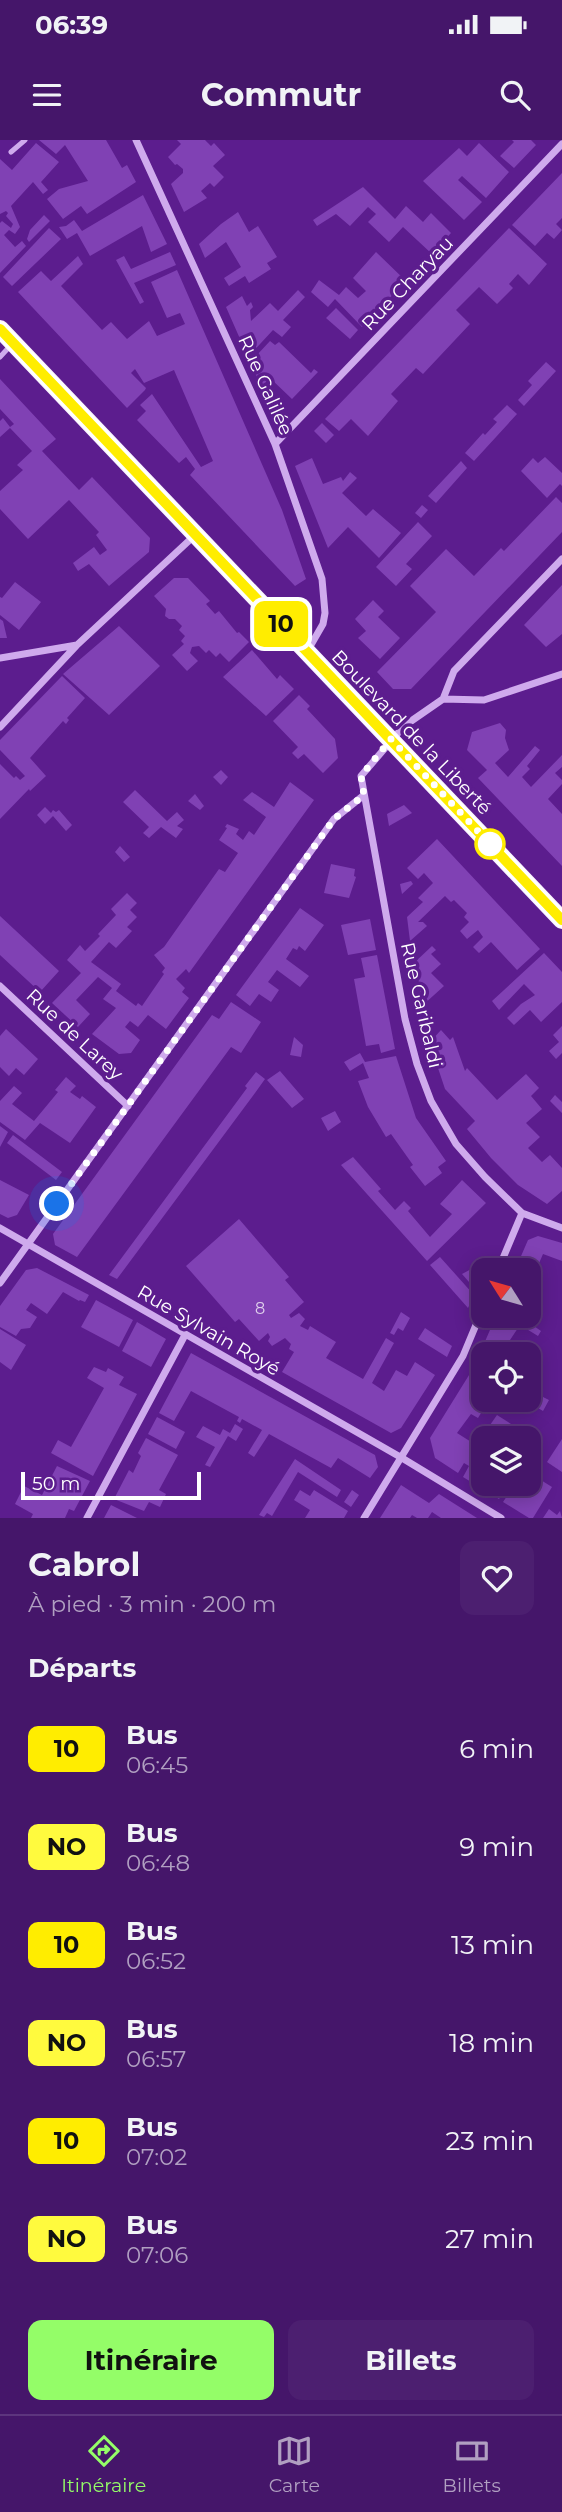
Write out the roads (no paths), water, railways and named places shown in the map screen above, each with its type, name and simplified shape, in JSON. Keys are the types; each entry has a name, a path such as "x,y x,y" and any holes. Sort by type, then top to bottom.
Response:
{"main road":[{"name":"Boulevard de la Liberté","path":"0,330 562,920"}],"street":[{"name":"Rue Galilée","path":"136,140 275,444 321,579 326,613 323,624 307,651"},
{"name":"Rue Charyau","path":"275,444 562,144"},
{"path":"0,727 77,645 195,534"},
{"path":"562,559 454,671 443,699 484,700 562,674"},
{"path":"0,658 77,645"},
{"name":"Rue Garibaldi","path":"443,699 413,719 391,739 361,776 405,1019 417,1064 431,1101 456,1143 485,1177 522,1213 562,1228"},
{"path":"0,1283 334,819 364,795"},
{"name":"Rue de Larey","path":"0,986 128,1106"},
{"path":"503,1258 522,1213"},
{"name":"Rue Sylvain Royé","path":"0,1228 402,1458 500,1518"},
{"path":"364,1518 463,1356 475,1328"},
{"path":"87,1518 185,1335"}],"lane":[{"path":"11,152 25,140"},
{"path":"0,357 13,343"}]}
